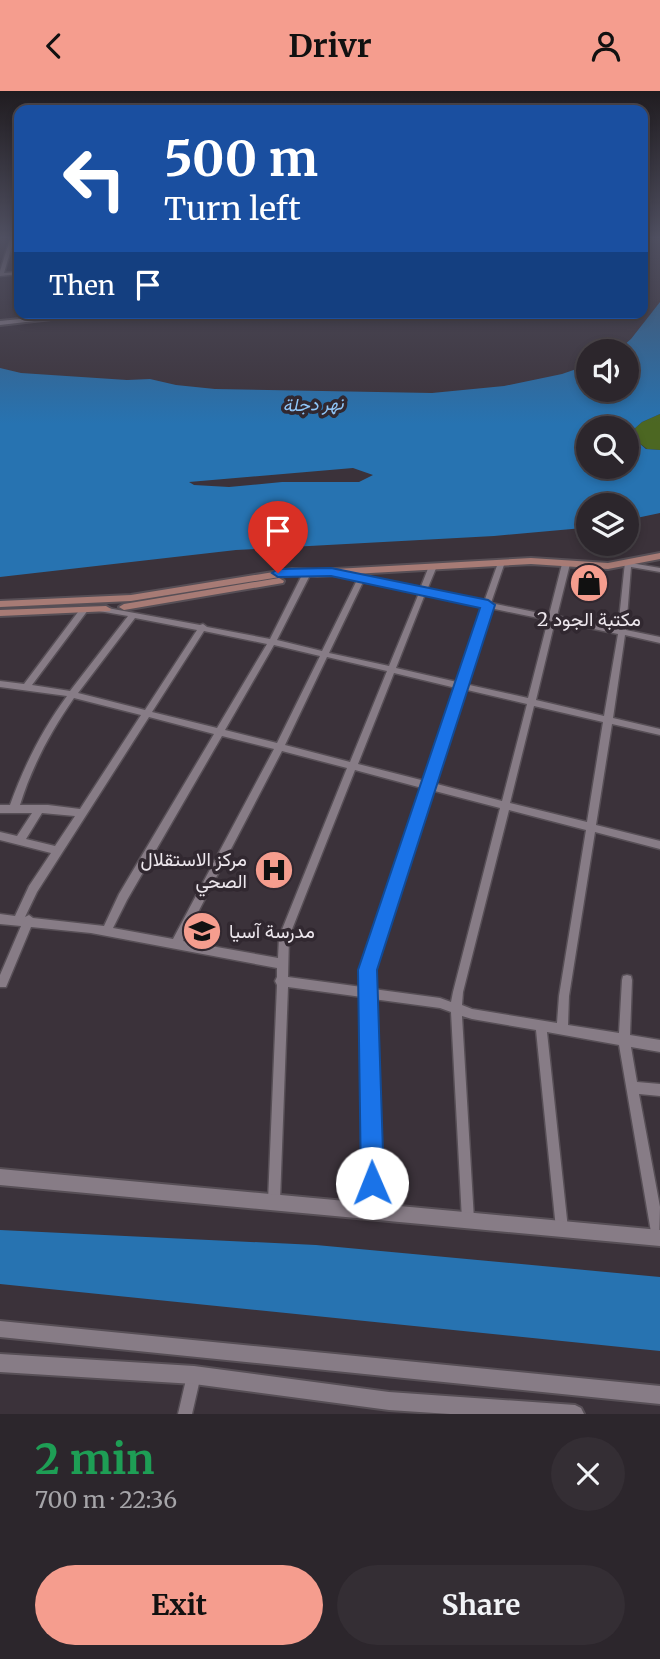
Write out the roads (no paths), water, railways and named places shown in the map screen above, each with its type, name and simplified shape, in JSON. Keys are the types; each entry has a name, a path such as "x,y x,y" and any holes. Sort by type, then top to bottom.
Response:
{"main road":[{"path":"0,613 102,609 165,601 331,572 501,562 596,566 628,564 659,557"},
{"path":"0,604 99,601 278,573 311,574"}],"street":[{"path":"0,324 37,319"},
{"path":"373,1210 368,993 371,958 501,562"},
{"path":"468,1220 456,1008 566,564"},
{"path":"562,1029 564,996 622,632 628,564 660,570"},
{"path":"274,1201 281,964 287,926 433,566"},
{"path":"331,572 660,640"},
{"path":"107,930 311,574"},
{"path":"176,943 279,748 361,579"},
{"path":"102,609 272,642 660,732"},
{"path":"27,685 84,610"},
{"path":"14,808 30,762 72,694 133,615"},
{"path":"1,985 24,919 29,895 202,627"},
{"path":"0,684 27,685 72,694 660,845"},
{"path":"0,809 82,813"},
{"path":"19,841 39,809"},
{"path":"0,836 58,851"},
{"path":"0,919 24,919 107,930 281,964"},
{"path":"0,1177 660,1238 624,1039 627,980"},
{"path":"281,981 456,1008 472,1014 660,1046"},
{"path":"541,1025 562,1229"},
{"path":"632,1087 660,1090"},
{"path":"0,1329 660,1395"},
{"path":"0,1363 194,1375 390,1407 575,1414"},
{"path":"185,1414 194,1375"}],"water":[{"name":"نهر دجلة","path":"660,302 660,414 639,425 639,416 576,416 576,479 639,479 639,443 646,449 660,450 660,513 639,517 639,493 576,493 576,529 494,536 236,550 0,577 0,368 21,373 150,379 215,389 432,393 504,386 576,369 576,402 639,402 639,339 631,339","holes":["353,468 373,475 359,482 282,482 229,487 194,485 189,482"]},
{"path":"0,1230 316,1245 660,1277 660,1351 0,1284"}],"place":[{"name":"مكتبة الجود 2","path":"589,583"},
{"name":"مركز الاستقلال الصحي","path":"274,870"},
{"name":"مدرسة آسيا","path":"202,931"}]}
